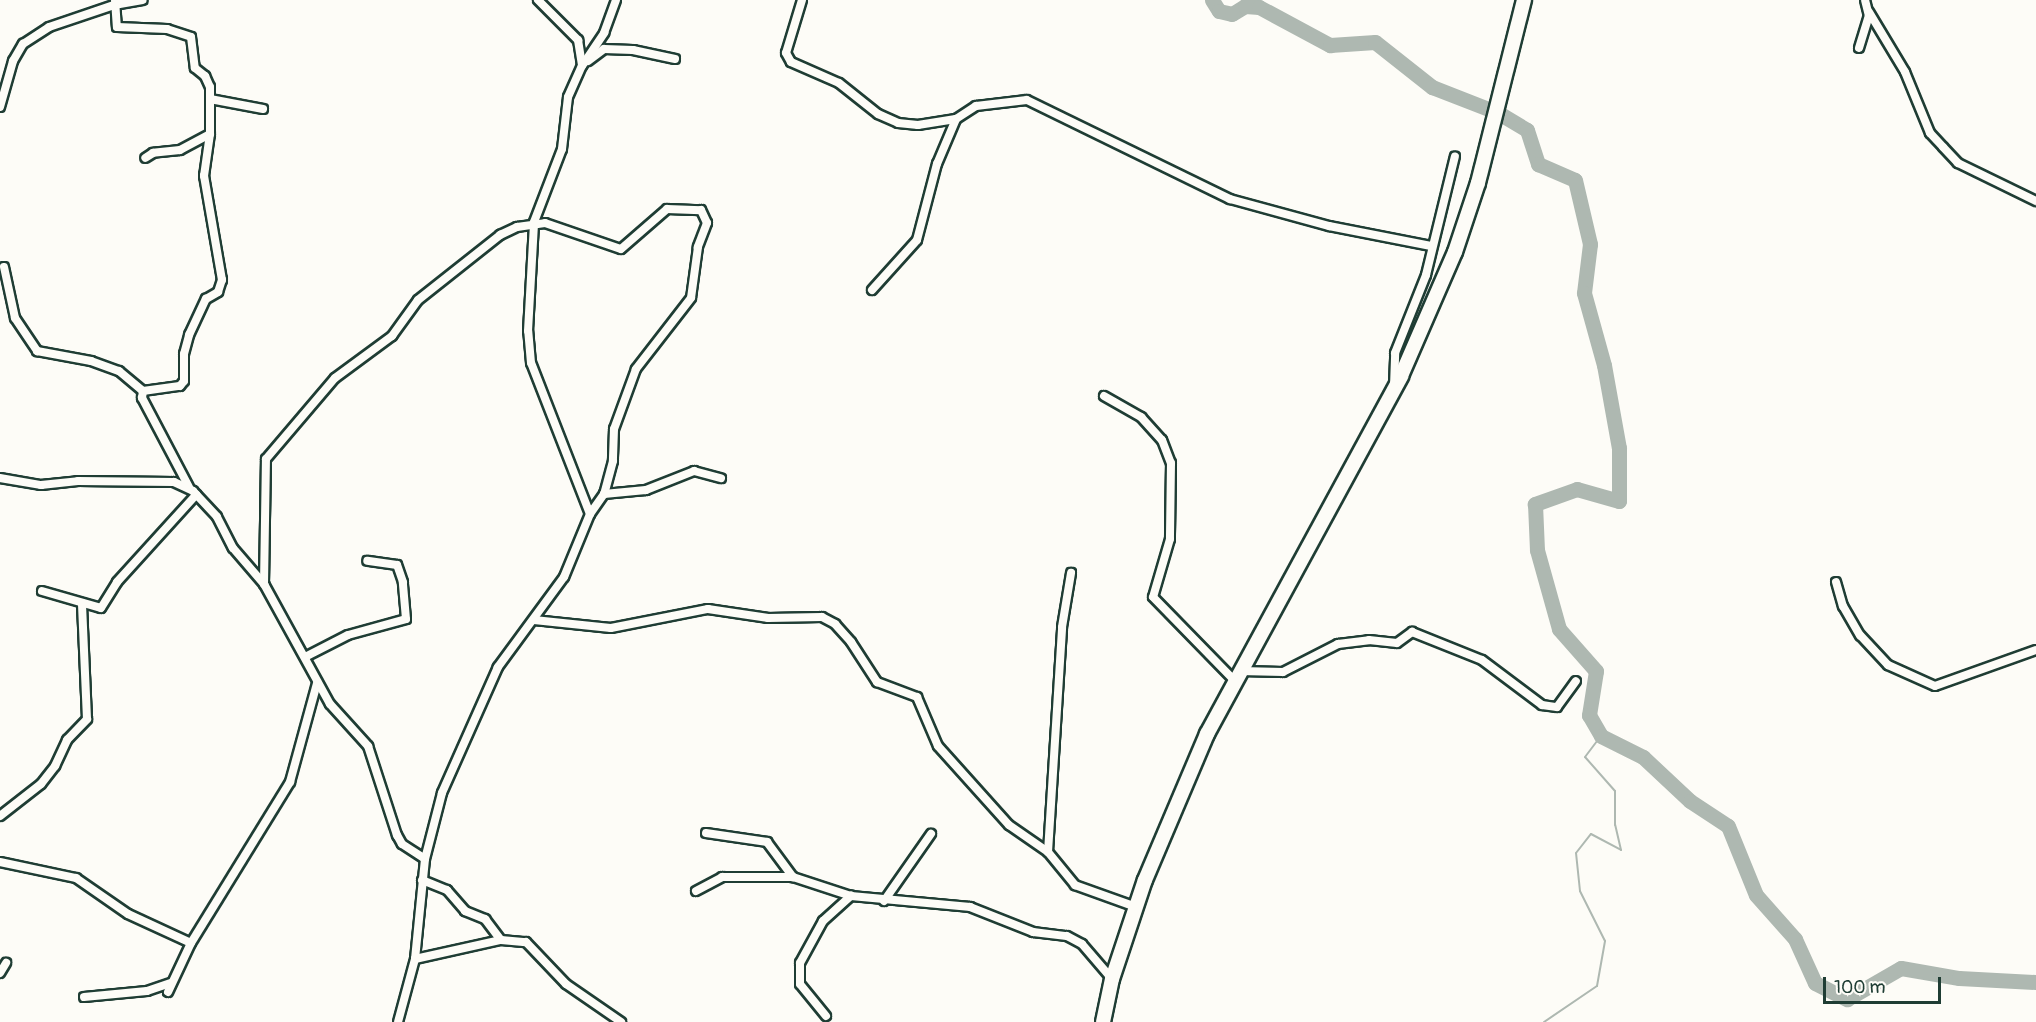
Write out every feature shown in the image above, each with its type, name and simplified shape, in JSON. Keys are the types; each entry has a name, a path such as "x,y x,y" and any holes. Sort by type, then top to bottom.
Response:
{"highway":[{"path":"1103,1022 1113,980 1136,907 1207,734 1394,390 1432,309 1470,211 1524,0"}],"street":[{"path":"0,107 13,61 23,44 49,27 115,2 143,0"},
{"path":"538,0 578,40 582,66"},
{"path":"590,514 531,363 528,332 534,222 562,149 568,97 582,66 604,33 616,0"},
{"path":"802,0 786,53 791,63 839,82 878,114 898,123 918,125 956,119 976,106 1027,100 1230,199 1329,226 1431,246"},
{"path":"1865,0 1869,12 1905,72 1930,133 1958,163 2036,201"},
{"path":"4,267 15,318 37,351 84,359 119,370 143,391 180,386 184,381 184,354 189,335 206,298 218,292 222,280 204,176 210,134 208,82 194,63 191,37 167,29 117,27 115,2"},
{"path":"1859,48 1869,12"},
{"path":"582,66 604,49 633,50 675,59"},
{"path":"210,99 263,109"},
{"path":"872,290 917,240 938,164 956,119"},
{"path":"145,158 153,153 180,150 210,134"},
{"path":"1394,390 1395,353 1426,275 1431,246 1455,156"},
{"path":"264,584 266,459 335,378 392,336 418,300 500,235 534,222 621,249 667,209 693,208 706,218 698,248 695,290 673,326 636,369 614,429 613,461 604,494 590,514 564,577 498,667 442,793 425,859 415,959 398,1022"},
{"path":"143,391 142,398 149,416 175,453 193,492"},
{"path":"1104,396 1141,417 1162,440 1171,463 1170,539 1153,597 1237,676 1283,672 1338,644 1369,640 1396,643 1412,632 1482,660 1542,705 1557,707 1576,681"},
{"path":"604,494 646,490 694,471 721,478"},
{"path":"0,478 41,485 78,481 174,482 193,492 217,517 232,548 264,584 330,704 368,746 402,844 425,859"},
{"path":"42,591 101,608 117,582 193,492"},
{"path":"304,657 348,635 406,619 403,582 397,566 367,561"},
{"path":"1048,852 1062,627 1071,573"},
{"path":"1836,582 1843,606 1860,635 1888,665 1935,686 2036,650"},
{"path":"0,816 46,779 67,740 87,719 82,603"},
{"path":"534,620 611,628 708,609 768,618 822,617 835,624 851,642 877,682 917,697 938,746 1009,825 1048,852 1075,885 1136,907"},
{"path":"168,992 191,943 290,782 317,683"},
{"path":"706,833 767,842 793,877"},
{"path":"884,901 931,834"},
{"path":"0,862 76,878 129,914 191,943"},
{"path":"696,891 722,877 793,877 850,896 884,901 970,907 1033,932 1067,936 1082,944 1113,980"},
{"path":"422,880 447,890 465,911 485,919 501,940"},
{"path":"826,1016 807,998 798,977 799,970 823,921 850,896"},
{"path":"415,959 501,940 526,942 566,984 621,1022"},
{"path":"0,973 6,963"},
{"path":"84,997 154,990 171,983"}],"waterway":[{"path":"1212,0 1219,11 1232,14 1245,6 1259,7 1330,45 1375,42 1432,87 1491,110"},
{"path":"1502,115 1527,130 1538,164 1575,180 1590,244 1584,293 1604,365 1619,448 1619,501 1577,489 1535,504 1537,550 1559,629 1596,671 1589,715 1601,736 1643,757 1690,801 1728,826 1756,895 1795,939 1815,983 1847,999 1901,968 1959,978 2036,982"},
{"path":"1544,1022 1597,986 1605,941 1580,891 1576,853 1591,834 1621,850 1615,825 1615,791 1585,757 1601,736"}]}
